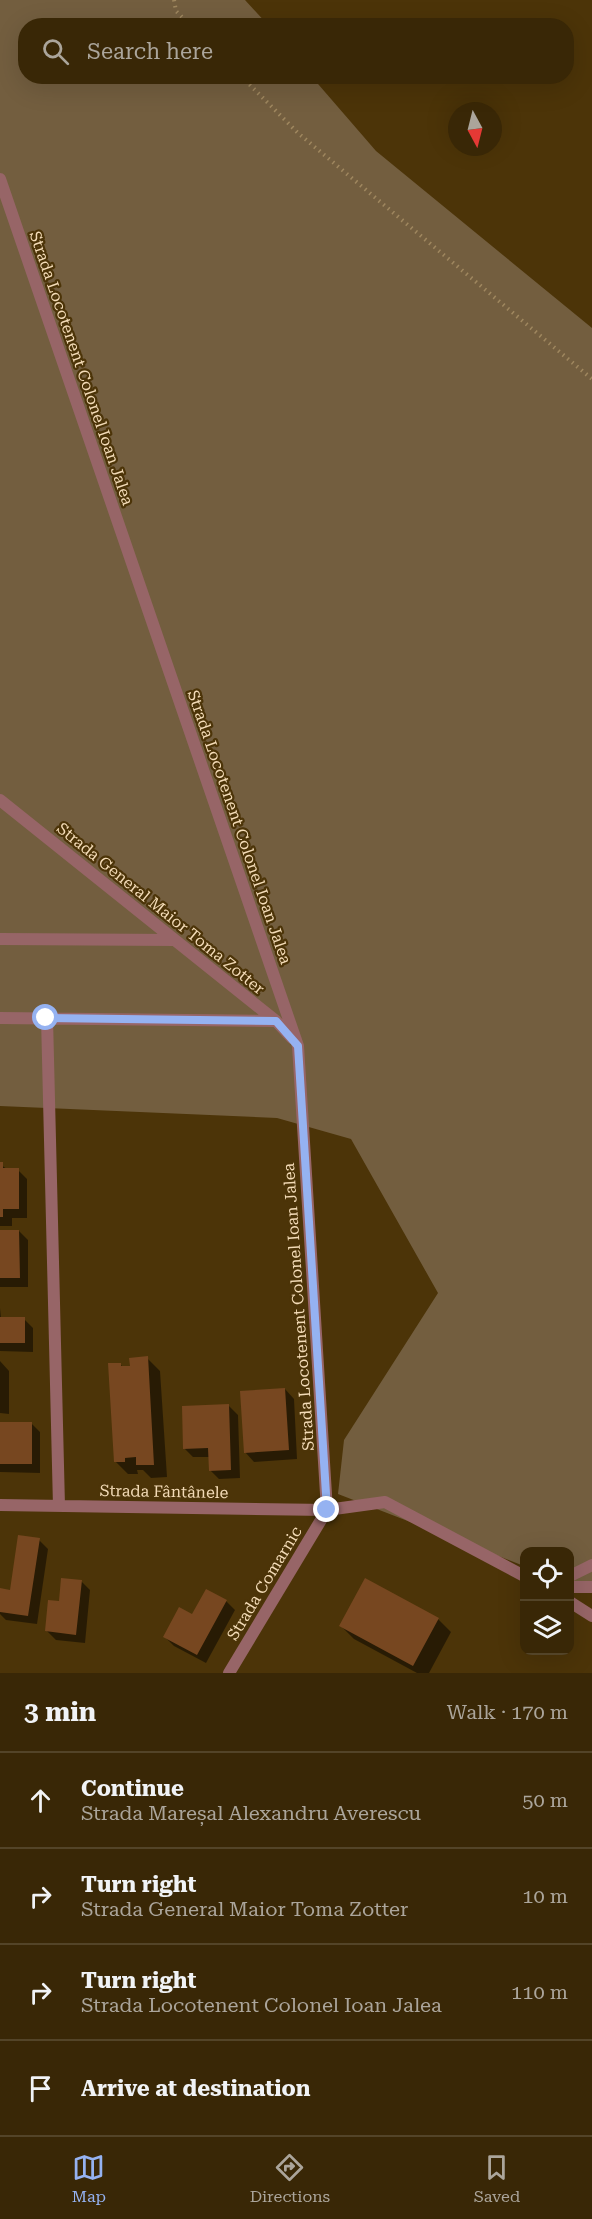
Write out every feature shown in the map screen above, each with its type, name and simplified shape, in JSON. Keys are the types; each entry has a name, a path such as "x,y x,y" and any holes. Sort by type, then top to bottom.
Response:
{"street":[{"name":"Strada Locotenent Colonel Ioan Jalea","path":"0,179 298,1046 327,1510"},
{"name":"Strada General Maior Toma Zotter","path":"0,800 276,1021 298,1046"},
{"path":"0,939 175,940"},
{"path":"0,1018 276,1021"},
{"path":"46,1018 59,1506"},
{"name":"Strada Fântânele","path":"0,1505 327,1510 385,1502 520,1573"},
{"name":"Strada Comarnic","path":"229,1673 327,1510"},
{"path":"574,1574 592,1565"},
{"path":"574,1587 592,1587"},
{"path":"574,1605 592,1616"}],"path":[{"path":"174,0 176,11 183,18"},
{"path":"249,84 298,133 592,380"}],"shaded area":[{"path":"0,0 245,0 262,18 18,18 18,84 318,84 376,151 592,328 592,1588 574,1582 574,1547 520,1547 520,1564 338,1494 344,1440 438,1293 351,1139 277,1118 0,1106"}],"building":[{"path":"0,1162 3,1162 3,1168 19,1168 19,1209 3,1209 3,1217 0,1217"},
{"path":"0,1230 19,1230 20,1278 0,1278"},
{"path":"0,1317 25,1317 25,1343 0,1343"},
{"path":"148,1356 154,1465 136,1465 136,1457 125,1458 125,1462 114,1462 108,1363 130,1366 129,1358"},
{"path":"285,1388 289,1450 244,1453 240,1391"},
{"path":"229,1404 231,1470 209,1471 208,1448 183,1449 182,1406"},
{"path":"0,1422 32,1422 32,1464 0,1464"},
{"path":"18,1535 40,1538 28,1616 0,1612 0,1588 10,1590"},
{"path":"61,1578 82,1580 76,1635 45,1631 48,1600 59,1601"},
{"path":"365,1578 439,1618 413,1666 339,1626"},
{"path":"206,1589 227,1600 197,1655 163,1637 179,1607 192,1614"}],"route":[{"path":"46,1018 276,1021 298,1046 327,1510"}]}
